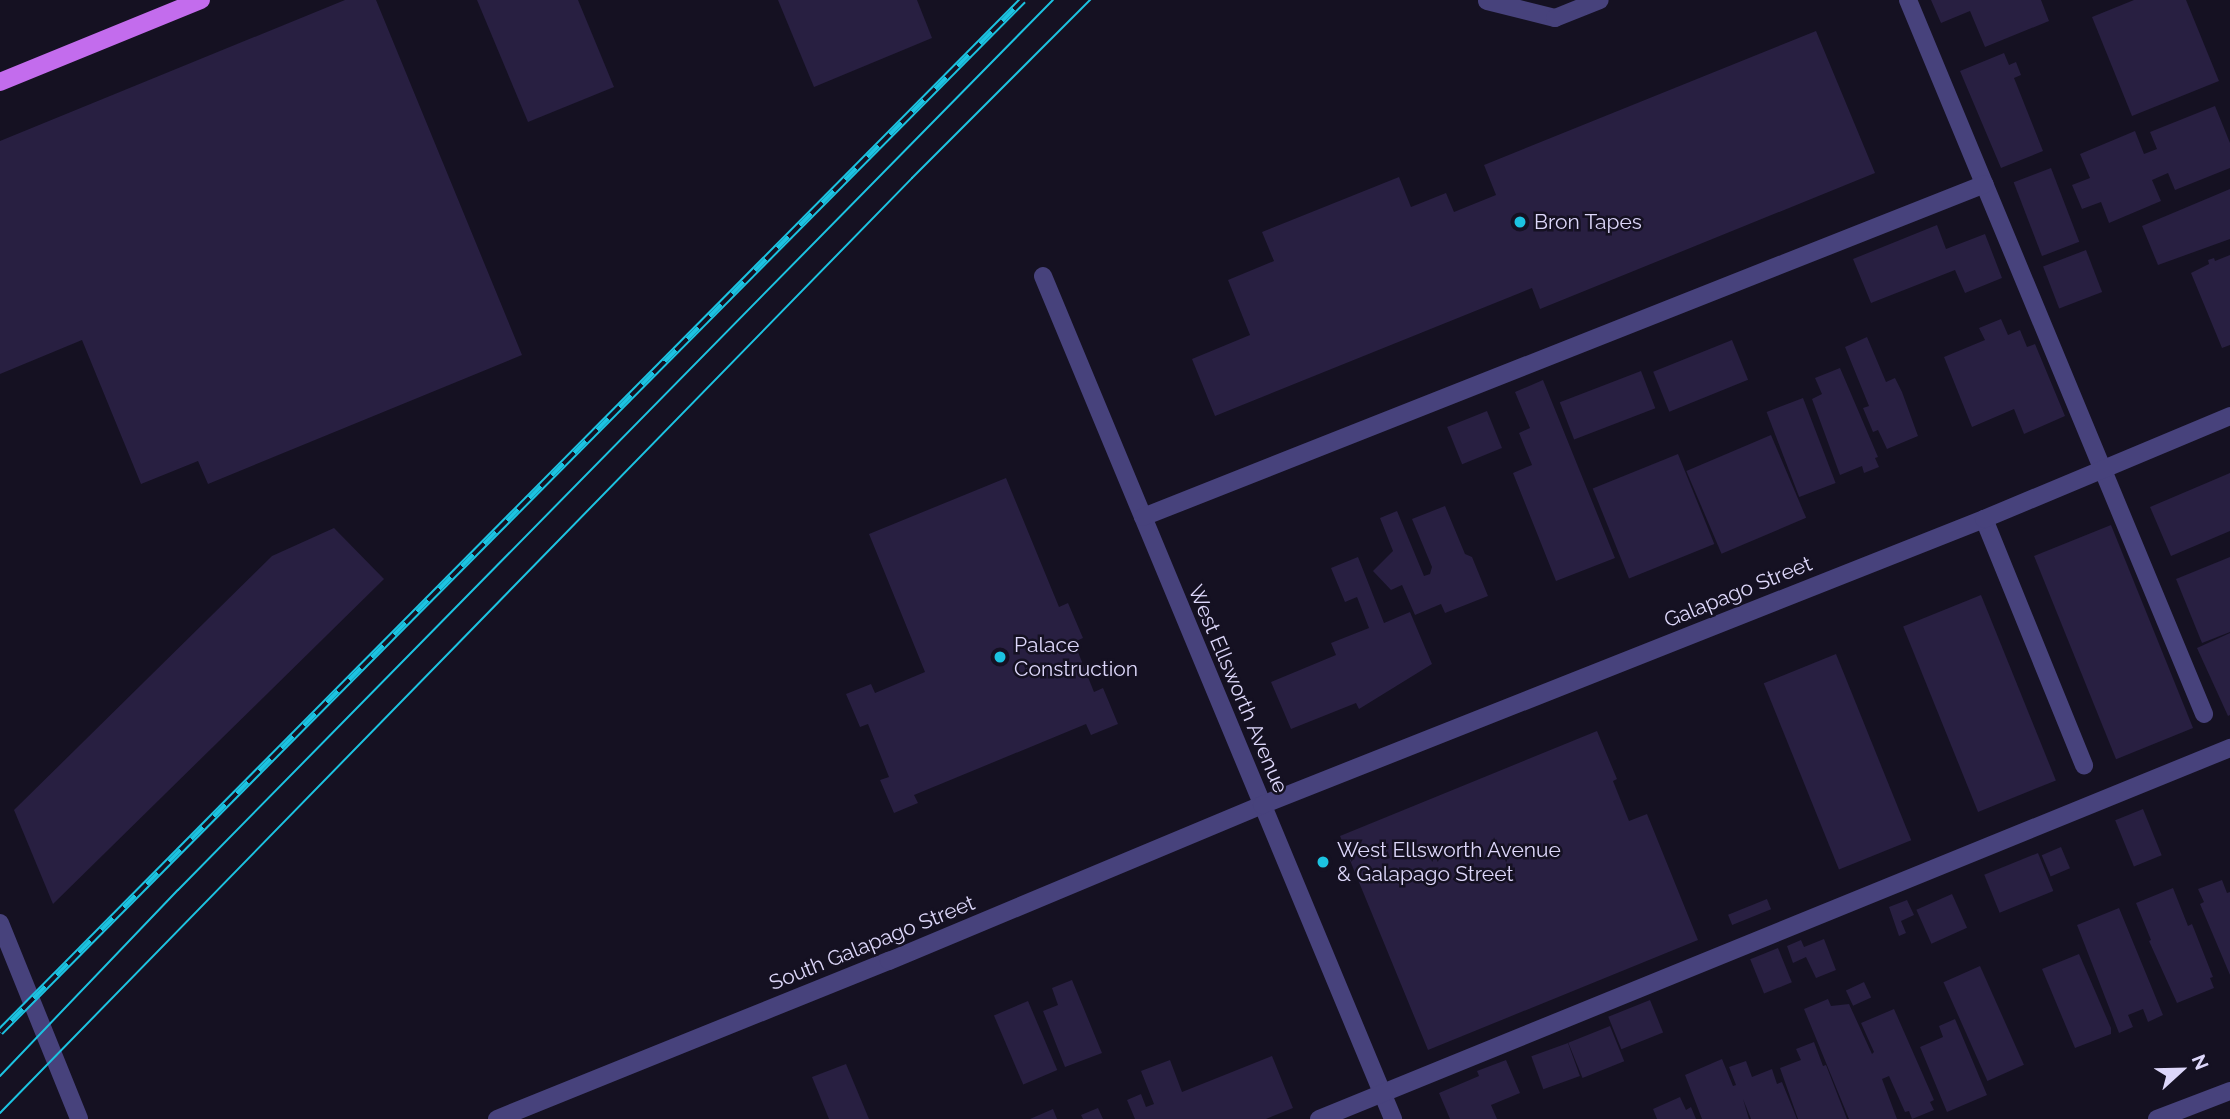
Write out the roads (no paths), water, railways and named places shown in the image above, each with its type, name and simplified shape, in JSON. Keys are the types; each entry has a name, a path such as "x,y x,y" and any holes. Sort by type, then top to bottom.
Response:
{"main road":[{"path":"0,82 201,0"}],"street":[{"path":"1487,1 1555,18 1600,0"},
{"path":"1908,0 2204,714"},
{"path":"1143,517 1985,184"},
{"name":"West Ellsworth Avenue","path":"1043,276 1394,1119"},
{"name":"Galapago Street","path":"1262,805 1984,519 2230,416"},
{"path":"1984,519 2084,765"},
{"path":"1319,1119 2230,748"},
{"name":"South Galapago Street","path":"497,1119 876,966 1262,805"},
{"path":"0,923 79,1119"},
{"path":"2157,1119 2230,1091"}],"tram line":[{"path":"0,1076 178,890 1053,0"},
{"path":"0,1113 912,178 1090,0"}],"railway":[{"path":"0,1032 1023,0"}],"place":[{"name":"Bron Tapes","path":"1520,222"},
{"name":"Palace Construction","path":"1000,657"},
{"name":"West Ellsworth Avenue & Galapago Street","path":"1323,862"}]}
